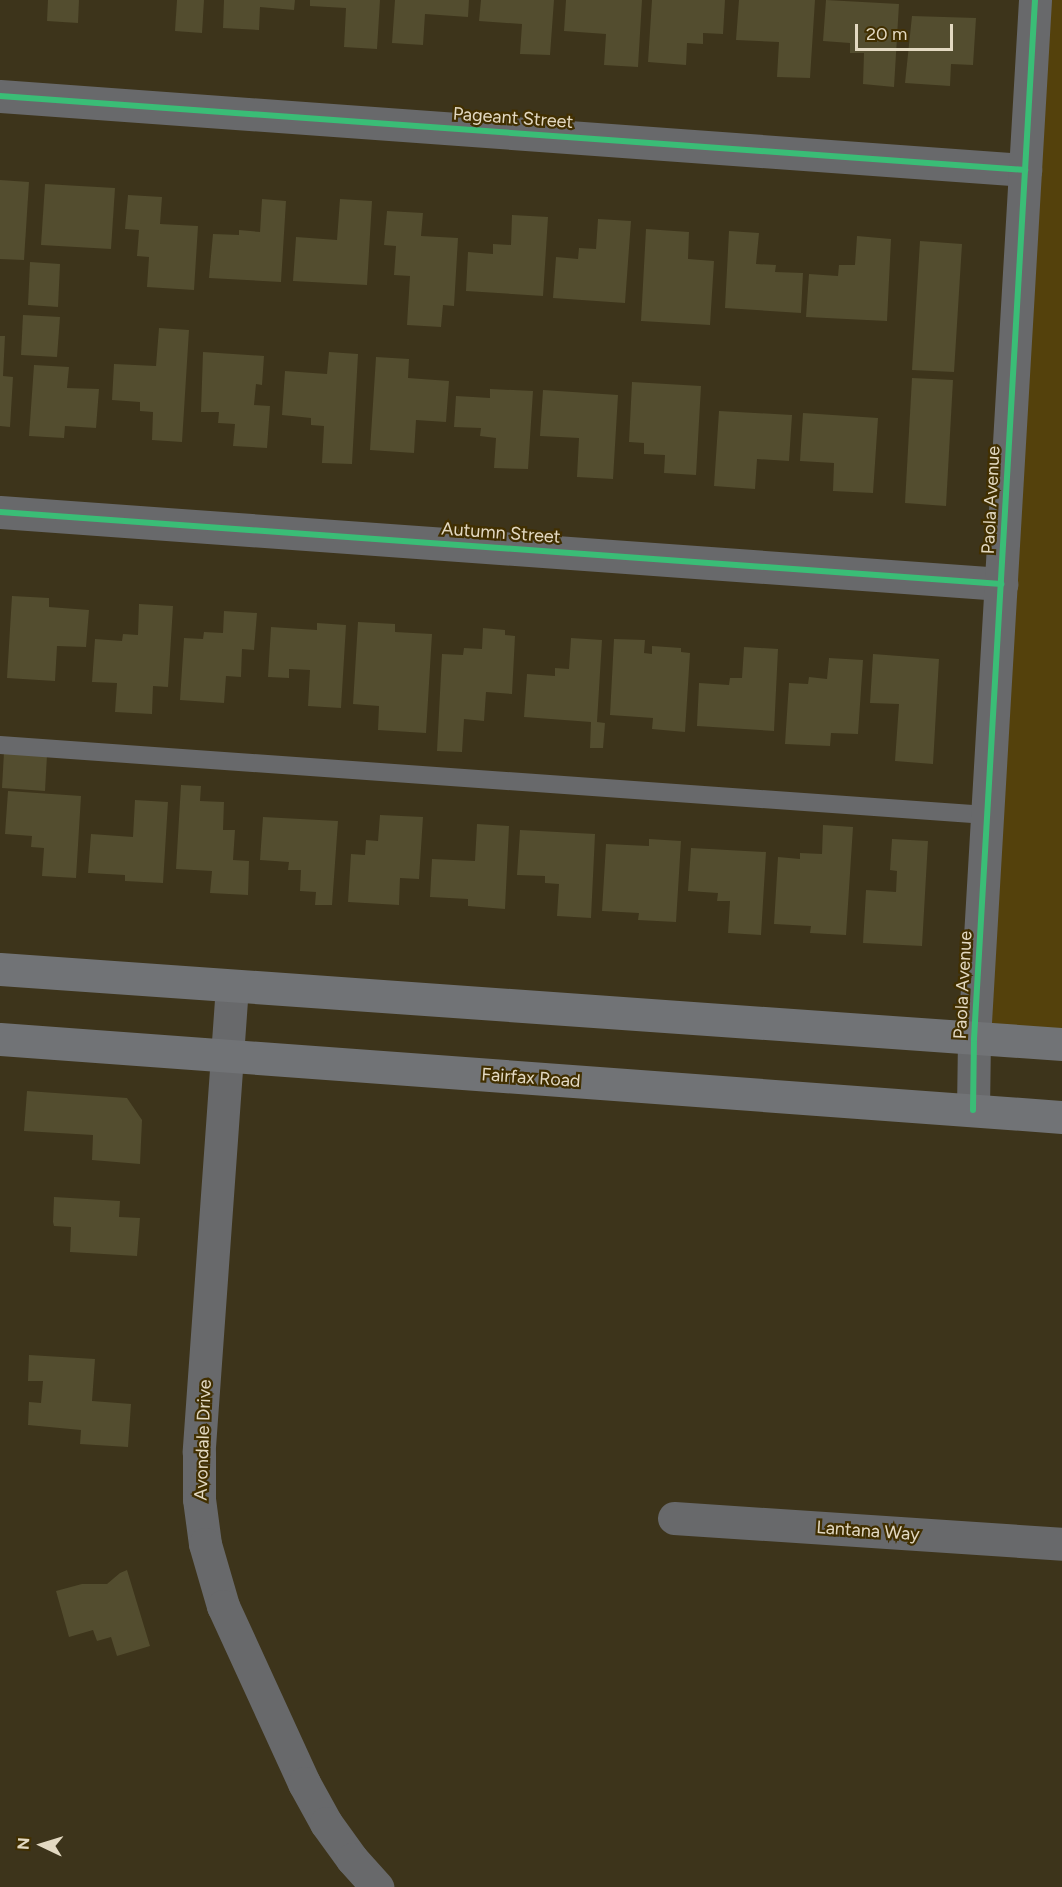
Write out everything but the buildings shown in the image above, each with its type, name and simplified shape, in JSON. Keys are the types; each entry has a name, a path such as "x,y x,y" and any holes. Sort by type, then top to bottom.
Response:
{"main road":[{"path":"0,969 1062,1044"},
{"name":"Fairfax Road","path":"0,1040 1062,1117"}],"street":[{"name":"Paola Avenue","path":"973,1110 974,1038 1035,0"},
{"name":"Pageant Street","path":"0,96 1025,170"},
{"name":"Autumn Street","path":"0,512 1001,584"},
{"name":"Avondale Drive","path":"232,986 200,1452 199,1499 206,1544 223,1606 304,1783 326,1822 352,1859 377,1887"},
{"name":"Lantana Way","path":"674,1518 1062,1544"}],"lane":[{"path":"0,745 987,815"}],"shaded area":[{"path":"1046,0 1062,0 1062,1050 987,1045"}],"cycle path":[{"path":"973,1110 974,1039 1035,0"},
{"path":"0,96 1025,170"},
{"path":"0,512 1001,584"}]}
